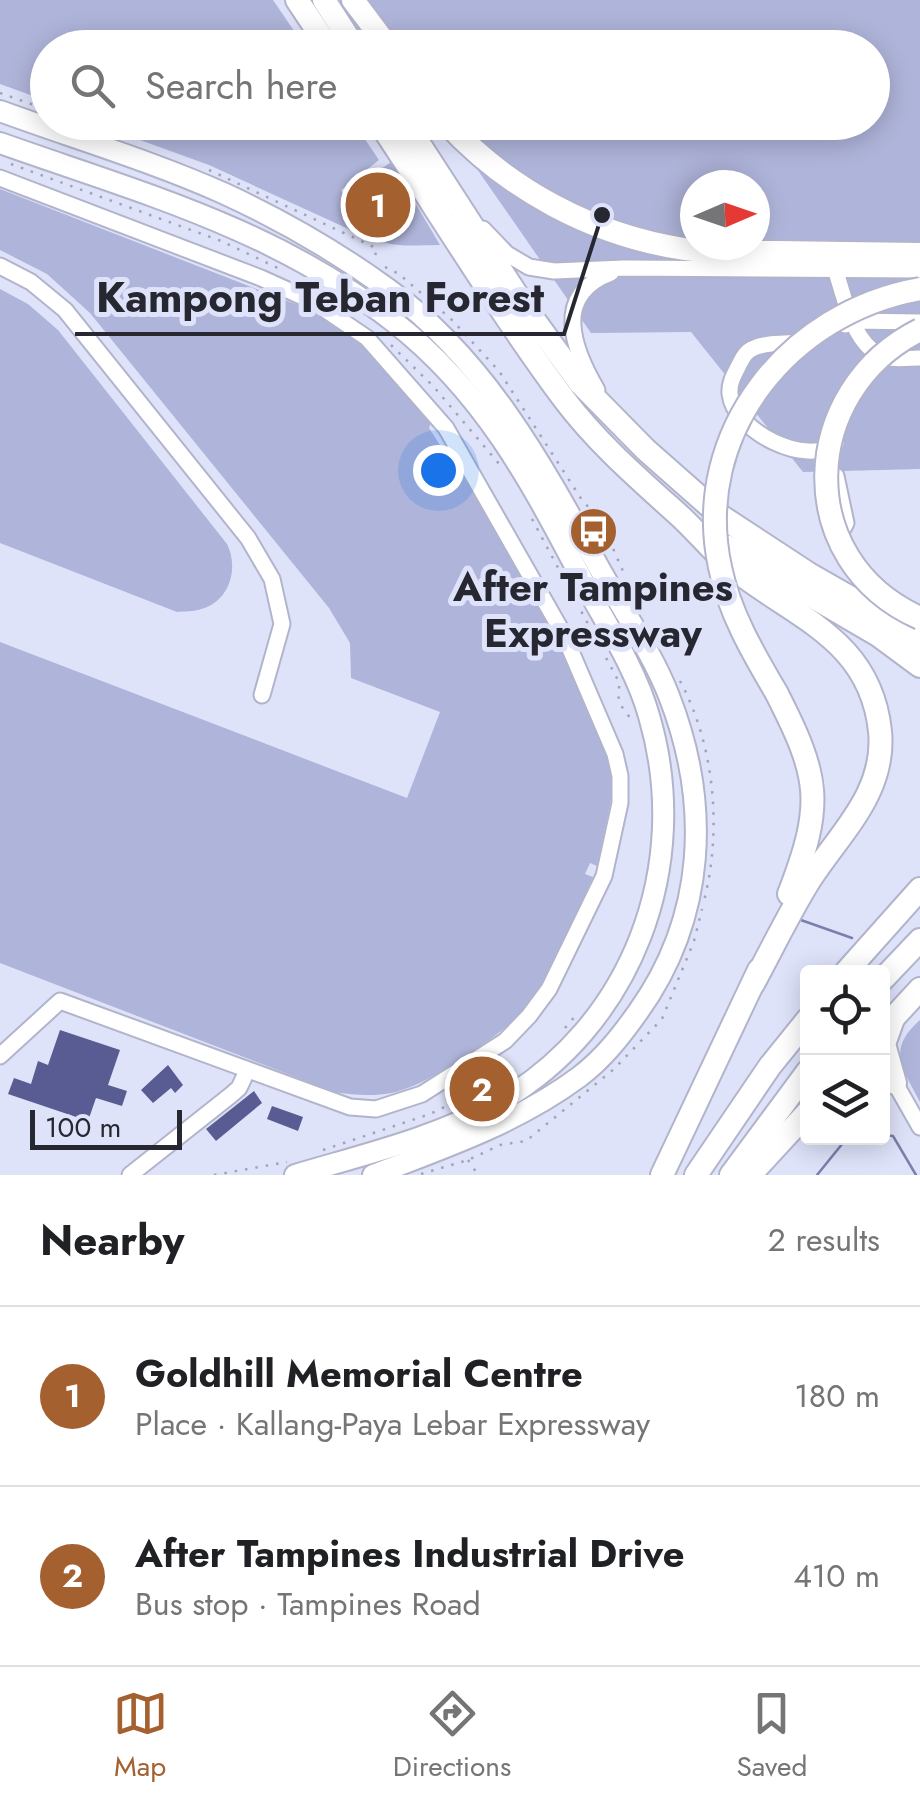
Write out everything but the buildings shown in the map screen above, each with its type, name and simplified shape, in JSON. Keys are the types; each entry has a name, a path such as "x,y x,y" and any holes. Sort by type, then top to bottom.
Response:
{"highway":[{"path":"297,0 317,30"},
{"path":"324,0 343,30"},
{"path":"353,0 375,30"},
{"path":"391,140 565,401 605,446 730,565 844,648 873,698 880,733 880,762 868,796 810,879 754,984 662,1175"},
{"path":"416,140 526,309 580,383 722,517 784,559 920,666"},
{"path":"462,140 542,199 607,230 644,241 727,252 920,254"},
{"path":"754,984 804,856 813,818 813,782 804,747 737,618 719,565 715,518 721,468 752,397 791,351 851,309 920,289"},
{"path":"920,330 895,342 857,379 838,411 828,441 824,478 833,520 850,558 881,594 920,618"},
{"path":"681,518 836,600 886,618 920,644"},
{"path":"852,965 920,889"},
{"path":"890,972 920,940"},
{"path":"890,1023 920,989"},
{"path":"696,1175 800,1029"},
{"path":"731,1175 800,1082"},
{"path":"750,1175 800,1121"}],"main road":[{"path":"0,111 30,122"},
{"path":"79,140 218,191 302,235 390,290 456,349 493,392 552,481 668,694 694,776 696,859 684,924 656,987 617,1042 580,1076 494,1128 372,1175"},
{"path":"3,152 219,220 272,244 356,294 437,358 496,426 540,500 649,714 663,779 664,846 654,903 631,964 597,1017 566,1054 495,1105 414,1138 297,1167"},
{"path":"218,191 211,201 219,220"}],"street":[{"path":"0,178 261,278 314,302 367,338 446,428 564,635 616,754 620,776 620,802 604,876 548,989 505,1041 422,1094 376,1108 350,1107 60,1001 0,1056"},
{"path":"459,204 507,254 529,266 554,271 920,270"},
{"path":"0,266 32,282 65,310 248,538 272,579 282,624 262,695"},
{"path":"610,412 583,367 573,338 573,314 581,290 594,279 624,268"},
{"path":"835,270 853,321 876,353 891,358 920,358"},
{"path":"876,353 839,440 824,452 800,451 760,436 730,400 730,382 746,352 756,346 821,338 853,321 920,322"},
{"path":"833,447 846,523 838,538"},
{"path":"130,1175 151,1168 239,1088 247,1071"},
{"path":"890,1079 920,1127"}],"path":[{"path":"0,93 30,104"},
{"path":"3,152 285,271"},
{"path":"380,336 434,388 508,474"},
{"path":"526,508 620,684 617,693 624,715 634,720 638,737"},
{"path":"565,1028 576,1015"},
{"path":"317,1152 430,1114 510,1075"},
{"path":"418,1175 468,1160 500,1144 526,1141 573,1106"},
{"path":"468,1160 478,1175"},
{"path":"214,1175 297,1167"}],"shaded area":[{"path":"0,0 273,0 293,30 30,30 30,95 0,84"},
{"path":"360,0 920,0 920,469 803,472 691,332 591,333 457,140 890,140 890,30 381,30"},
{"path":"140,140 365,140 379,160 341,190 366,237 209,165"},
{"path":"391,162 440,245 382,241 358,212 347,193"},
{"path":"0,189 308,309 345,331 372,355 431,422 429,428 452,464 458,467 564,652 611,768 613,790 597,866 590,863 585,874 593,877 556,957 520,1014 488,1041 411,1087 388,1094 334,1092 0,963 0,642 407,798 440,712 351,678 350,643 329,608 90,313 47,274 0,250"},
{"path":"0,289 28,304 58,330 227,544 232,573 225,591 211,605 177,612 0,543"},
{"path":"920,1020 920,1102 904,1069 901,1050 903,1041"}],"waterway":[{"path":"798,919 852,938"},
{"path":"890,1136 916,1175"},
{"path":"817,1175 841,1145"}],"place":[{"name":"Goldhill Memorial Centre","path":"378,205"},
{"name":"Kampong Teban Forest","path":"602,215"},
{"name":"After Tampines Expressway","path":"593,532"},
{"name":"After Tampines Industrial Drive","path":"482,1089"}]}
